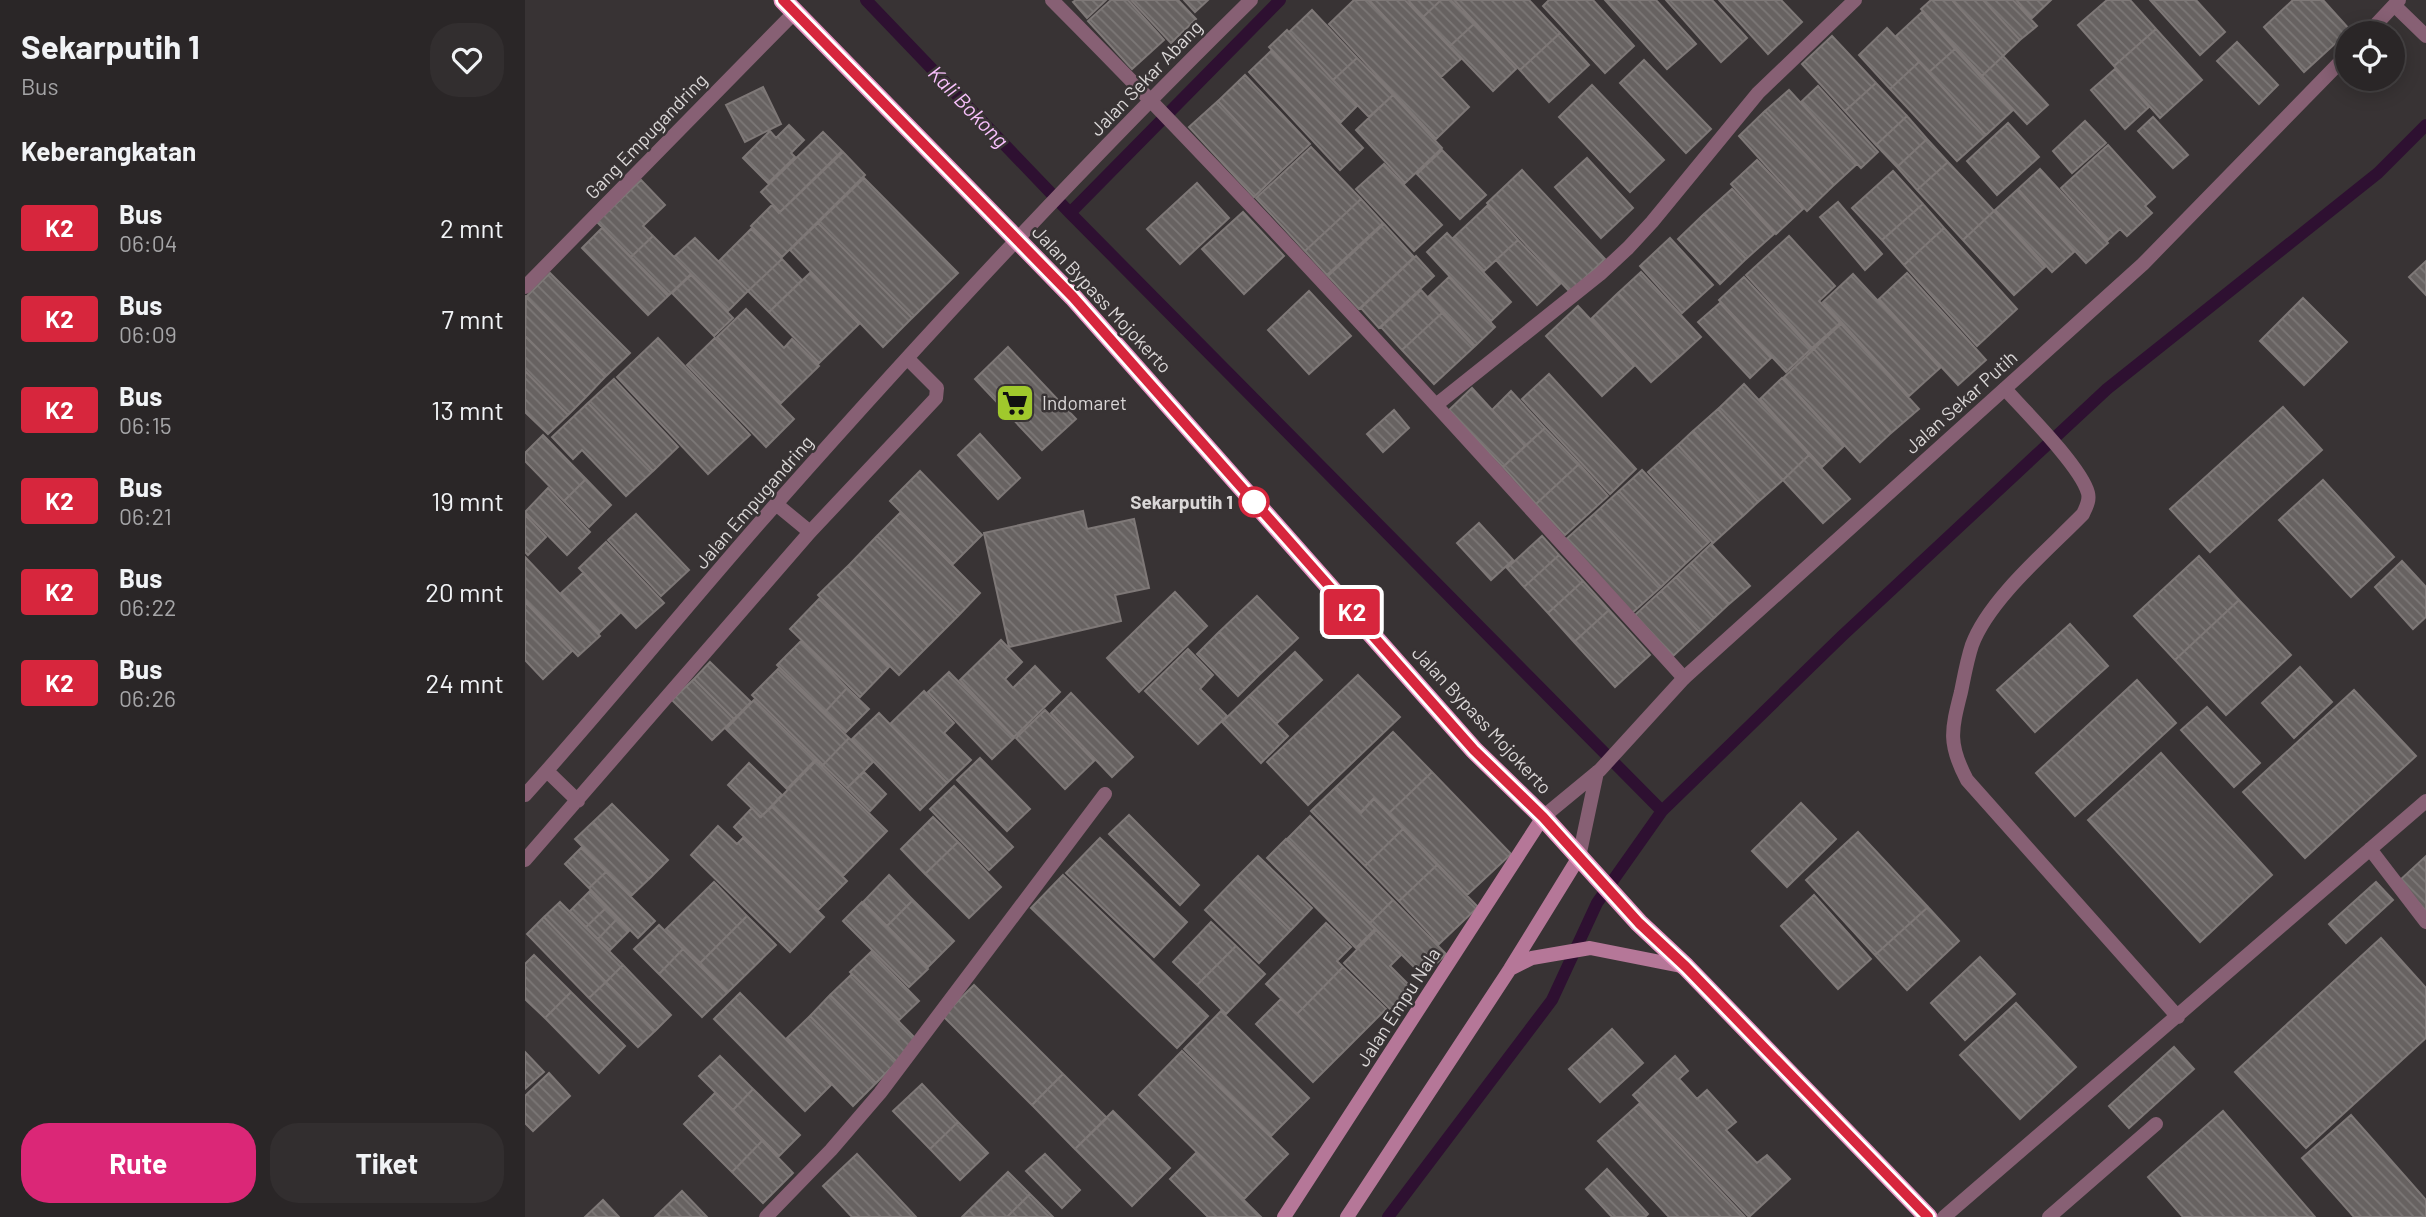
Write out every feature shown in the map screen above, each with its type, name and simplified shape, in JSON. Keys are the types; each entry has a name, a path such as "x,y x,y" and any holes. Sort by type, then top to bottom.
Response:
{"highway":[{"name":"Jalan Bypass Mojokerto","path":"789,6 1073,297 1474,750 1543,817 1625,907 1928,1217"}],"main road":[{"name":"Jalan Empu Nala","path":"1284,1217 1543,817"},
{"path":"1347,1217 1510,969 1579,857"},
{"path":"1510,969 1532,958 1590,948 1686,967"}],"street":[{"path":"1052,0 1174,123 1436,405 1684,678"},
{"name":"Jalan Sekar Abang","path":"1042,212 1155,103 1251,0"},
{"path":"1436,405 1599,274 1628,247 1652,222 1758,93 1855,0"},
{"path":"2380,21 2397,3 2426,36"},
{"name":"Gang Empugandring","path":"525,288 789,6"},
{"name":"Jalan Sekar Putih","path":"1543,817 1598,771 1684,678 2143,264 2335,67"},
{"name":"Jalan Empugandring","path":"525,795 782,509 908,359 1042,212"},
{"path":"525,860 574,797 805,528 936,398 937,388 908,359"},
{"path":"2005,388 2074,468 2089,495 2088,504 2083,514 1996,604 1972,645 1954,720 1952,741 1957,761 1967,780 2178,1017"},
{"path":"782,509 805,528"},
{"path":"547,771 574,797"},
{"name":"Jalan Sekar Putih","path":"1579,857 1598,771"},
{"path":"766,1217 872,1103 1105,794"},
{"path":"1944,1217 2426,802"},
{"path":"2370,849 2426,922"},
{"path":"2049,1217 2156,1124"}],"building":[{"path":"1106,0 1087,18 1073,2"},
{"path":"1111,0 1128,0 1164,40 1132,69 1088,21"},
{"path":"1131,0 1178,0 1196,19 1171,43"},
{"path":"1184,0 1208,0 1195,12"},
{"path":"1354,0 1368,0 1469,107 1436,139 1329,24"},
{"path":"1369,0 1405,0 1461,59 1441,77"},
{"path":"1408,0 1441,0 1423,17"},
{"path":"1441,0 1451,0 1474,24 1450,46 1423,17"},
{"path":"1454,0 1529,0 1560,33 1520,70"},
{"path":"1549,0 1593,0 1634,46 1605,73 1543,6"},
{"path":"1605,0 1656,0 1696,44 1667,69"},
{"path":"1666,0 1712,0 1747,38 1721,62"},
{"path":"1719,0 1781,0 1802,22 1768,54"},
{"path":"1931,0 1952,0 2003,56 1982,76 1921,9"},
{"path":"1952,0 1983,0 2020,40 2003,56"},
{"path":"1983,0 2013,0 2037,26 2020,40"},
{"path":"2016,0 2051,0 2032,18"},
{"path":"2107,0 2130,0 2156,29 2114,66 2078,25"},
{"path":"2150,0 2196,0 2225,32 2200,55"},
{"path":"2293,0 2323,0 2342,21 2335,21 2335,44 2304,72 2264,27"},
{"path":"1312,10 1357,58 1333,80 1289,32"},
{"path":"1922,12 1955,49 1929,72 1896,36"},
{"path":"1474,24 1516,69 1493,91 1450,46"},
{"path":"1887,28 1919,62 1890,89 1859,55"},
{"path":"2156,29 2202,80 2160,118 2114,66"},
{"path":"1287,30 1357,106 1341,122 1269,47"},
{"path":"1560,33 1589,65 1549,102 1520,70"},
{"path":"1832,36 1876,83 1845,111 1802,64"},
{"path":"2237,42 2278,85 2259,104 2217,61"},
{"path":"1955,49 2012,111 1986,135 1929,72"},
{"path":"1271,51 1363,148 1340,170 1249,72"},
{"path":"2003,56 2048,105 2027,124 1982,76"},
{"path":"1357,58 1393,95 1369,117 1333,80"},
{"path":"1644,60 1711,129 1686,153 1620,83"},
{"path":"1919,62 1986,135 1957,161 1890,89"},
{"path":"2115,69 2149,107 2125,129 2091,90"},
{"path":"1245,75 1310,144 1282,170 1218,101"},
{"path":"1876,83 1907,116 1876,145 1845,111"},
{"path":"1592,85 1664,160 1630,192 1559,117"},
{"path":"1818,86 1878,152 1861,168 1801,102"},
{"path":"763,87 781,124 745,142 726,105"},
{"path":"1789,90 1857,164 1834,185 1765,111"},
{"path":"1393,95 1442,148 1405,183 1356,130"},
{"path":"1218,101 1282,170 1254,197 1189,127"},
{"path":"1765,111 1834,185 1807,211 1739,136"},
{"path":"1907,116 1927,139 1897,167 1876,145"},
{"path":"2153,117 2188,155 2173,168 2138,131"},
{"path":"2085,121 2106,143 2072,173 2053,151"},
{"path":"2008,123 2039,157 1997,195 1967,161"},
{"path":"789,125 804,140 791,153 795,157 768,183 743,158 770,131 776,138"},
{"path":"823,132 842,151 780,212 761,192"},
{"path":"1927,139 1948,162 1917,190 1897,167"},
{"path":"2108,145 2155,197 2145,206 2152,213 2127,236 2120,229 2108,240 2061,188"},
{"path":"1311,147 1361,199 1305,251 1256,198"},
{"path":"1442,150 1486,195 1460,219 1417,174"},
{"path":"843,152 865,175 782,257 751,226 772,205 779,213"},
{"path":"1587,158 1633,208 1601,238 1555,187"},
{"path":"1757,160 1803,209 1776,234 1731,184"},
{"path":"1948,162 1994,211 1963,240 1917,190"},
{"path":"1384,164 1442,225 1414,251 1356,189"},
{"path":"2040,169 2108,243 2086,263 2018,189"},
{"path":"1522,170 1605,259 1570,292 1487,203"},
{"path":"1893,171 1923,204 1882,240 1852,208"},
{"path":"864,178 958,273 912,318 818,223"},
{"path":"641,180 665,205 643,226 653,236 631,257 597,222"},
{"path":"1197,183 1229,218 1180,264 1147,229"},
{"path":"1732,189 1774,234 1746,259 1704,214"},
{"path":"2017,190 2074,252 2052,272 1995,210"},
{"path":"1361,199 1383,223 1327,275 1305,251"},
{"path":"1838,202 1882,254 1865,270 1820,217"},
{"path":"1923,204 1944,228 1904,265 1882,240"},
{"path":"1487,206 1518,240 1484,271 1453,238"},
{"path":"1994,211 2045,267 2014,295 1963,240"},
{"path":"1243,212 1284,256 1244,294 1202,249"},
{"path":"1704,214 1746,259 1720,284 1678,239"},
{"path":"818,223 912,318 883,347 790,250"},
{"path":"1384,224 1414,257 1359,309 1328,276"},
{"path":"602,228 668,296 648,315 582,248"},
{"path":"1944,228 2017,309 1977,346 1904,265"},
{"path":"751,229 782,259 748,291 719,261"},
{"path":"1447,233 1511,302 1491,321 1427,252"},
{"path":"653,236 691,274 669,295 631,257"},
{"path":"1789,236 1835,286 1819,301 1840,323 1812,348 1746,275"},
{"path":"695,238 748,291 728,311 674,257"},
{"path":"1670,238 1713,285 1682,313 1640,266"},
{"path":"1518,240 1560,284 1537,305 1496,260"},
{"path":"1416,256 1434,276 1379,328 1361,308"},
{"path":"782,259 802,280 769,312 748,291"},
{"path":"2426,261 2426,295 2409,277"},
{"path":"1641,272 1701,337 1678,358 1618,293"},
{"path":"550,273 630,353 605,377 526,297"},
{"path":"810,273 859,324 819,363 769,312"},
{"path":"1907,273 1986,360 1958,385 1879,299"},
{"path":"1853,274 1940,368 1909,396 1823,302"},
{"path":"691,275 733,318 714,336 672,293"},
{"path":"1449,277 1495,327 1475,346 1429,296"},
{"path":"1744,277 1811,349 1786,372 1719,300"},
{"path":"1421,290 1442,313 1402,350 1381,327"},
{"path":"1309,291 1351,336 1309,374 1268,330"},
{"path":"1618,293 1678,358 1651,382 1592,318"},
{"path":"526,297 605,377 586,397 525,336"},
{"path":"2303,298 2347,342 2304,385 2260,341"},
{"path":"1720,303 1771,358 1750,378 1698,322"},
{"path":"1578,306 1634,366 1602,396 1546,336"},
{"path":"746,309 784,348 792,339 819,366 781,403 717,337"},
{"path":"1442,313 1474,347 1434,384 1402,350"},
{"path":"1841,324 1919,409 1891,433 1814,349"},
{"path":"525,336 586,397 568,415 525,371"},
{"path":"658,338 750,435 708,474 617,377"},
{"path":"715,338 794,419 766,447 687,365"},
{"path":"1008,347 1076,419 1042,450 975,379"},
{"path":"1814,349 1891,433 1860,462 1783,378"},
{"path":"525,371 568,415 548,434 525,412"},
{"path":"1549,374 1636,469 1610,494 1522,399"},
{"path":"1782,378 1844,446 1822,467 1760,399"},
{"path":"614,379 678,447 653,471 588,403"},
{"path":"1744,384 1809,455 1783,480 1718,409"},
{"path":"1472,388 1525,446 1503,467 1449,410"},
{"path":"1511,391 1545,428 1525,446 1492,410"},
{"path":"588,403 653,471 626,496 582,450 573,459 552,437"},
{"path":"2283,407 2322,450 2210,552 2170,509"},
{"path":"1718,409 1783,480 1758,502 1693,431"},
{"path":"1394,410 1409,428 1383,452 1367,434"},
{"path":"1545,428 1579,464 1536,504 1503,467"},
{"path":"1693,431 1758,502 1743,516 1678,445"},
{"path":"980,434 1020,478 998,499 958,455"},
{"path":"543,435 586,479 564,501 525,461 525,453"},
{"path":"1678,445 1743,516 1713,543 1648,472"},
{"path":"1809,455 1850,499 1823,523 1783,480"},
{"path":"1579,464 1608,496 1565,535 1536,504"},
{"path":"1642,470 1709,542 1686,563 1619,491"},
{"path":"920,471 982,535 953,564 890,501"},
{"path":"586,479 611,505 589,527 564,501"},
{"path":"2323,480 2394,557 2351,597 2279,520"},
{"path":"548,488 590,532 567,555 525,512"},
{"path":"1619,491 1686,563 1661,587 1594,514"},
{"path":"1083,511 1087,529 1134,519 1149,588 1115,595 1121,621 1009,647 984,533"},
{"path":"900,513 980,593 958,616 877,536"},
{"path":"636,514 689,570 661,596 608,540"},
{"path":"1594,514 1661,587 1631,614 1564,541"},
{"path":"525,515 546,537 528,555 525,552"},
{"path":"1479,523 1513,560 1491,580 1457,543"},
{"path":"877,536 958,616 928,646 848,566"},
{"path":"1542,536 1559,555 1524,587 1507,568"},
{"path":"606,542 664,603 636,628 579,568"},
{"path":"1711,544 1750,586 1729,604 1691,563"},
{"path":"1559,555 1583,581 1548,613 1524,587"},
{"path":"2199,556 2239,600 2175,660 2134,616"},
{"path":"525,557 600,636 578,656 525,600"},
{"path":"2402,561 2426,587 2426,617 2413,629 2375,587"},
{"path":"1691,563 1729,604 1714,618 1676,577"},
{"path":"848,566 928,646 899,675 818,595"},
{"path":"583,573 620,613 599,633 561,593"},
{"path":"1676,577 1714,618 1699,632 1661,591"},
{"path":"1583,581 1609,610 1574,642 1548,613"},
{"path":"1661,591 1699,632 1673,656 1635,615"},
{"path":"1175,592 1207,626 1139,692 1107,658"},
{"path":"1257,596 1298,638 1260,674 1219,632"},
{"path":"819,599 889,667 860,697 790,629"},
{"path":"2239,600 2291,655 2226,715 2175,660"},
{"path":"525,602 572,651 543,679 525,660"},
{"path":"1609,610 1650,655 1615,687 1574,642"},
{"path":"2070,624 2108,666 2035,732 1997,690"},
{"path":"1219,632 1260,674 1238,696 1197,654"},
{"path":"1001,640 1022,662 1005,679 1013,688 1035,666 1060,692 1014,737 960,680"},
{"path":"801,641 847,688 825,712 777,665"},
{"path":"1188,649 1213,675 1200,689 1227,716 1198,744 1145,691"},
{"path":"1295,652 1322,680 1276,724 1249,696"},
{"path":"710,662 751,702 734,719 694,679"},
{"path":"2300,667 2332,702 2294,738 2262,703"},
{"path":"778,669 849,738 823,765 752,695"},
{"path":"949,672 1014,738 992,759 928,692"},
{"path":"1358,675 1400,717 1308,805 1267,762"},
{"path":"694,679 734,719 712,740 672,700"},
{"path":"2137,680 2176,723 2075,816 2036,773"},
{"path":"847,688 869,709 846,732 825,712"},
{"path":"2354,690 2416,756 2305,858 2243,792"},
{"path":"924,691 954,723 944,733 971,760 947,783 890,724"},
{"path":"1071,693 1133,757 1112,777 1051,713"},
{"path":"1249,696 1288,736 1261,763 1222,722"},
{"path":"754,700 815,760 787,789 726,729"},
{"path":"2207,707 2260,763 2234,787 2181,730"},
{"path":"1045,710 1094,761 1065,789 1016,738"},
{"path":"879,713 947,783 920,810 852,739"},
{"path":"1393,732 1432,772 1389,813 1374,798 1361,812 1336,787"},
{"path":"849,738 873,762 847,788 823,765"},
{"path":"2161,753 2272,875 2200,942 2088,820"},
{"path":"980,758 1030,809 1007,831 957,780"},
{"path":"816,761 887,831 843,876 772,806"},
{"path":"749,763 782,795 761,817 728,785"},
{"path":"864,772 886,794 870,811 847,788"},
{"path":"1432,772 1511,854 1467,895 1389,813"},
{"path":"954,786 1013,847 989,870 930,809"},
{"path":"1336,787 1361,813 1374,799 1403,829 1365,866 1311,811"},
{"path":"1801,803 1836,839 1787,887 1752,851"},
{"path":"612,804 668,860 649,879 593,822"},
{"path":"772,807 847,881 818,910 734,827 752,808 760,817"},
{"path":"1129,815 1199,885 1180,905 1109,834"},
{"path":"1310,816 1393,900 1370,923 1287,839"},
{"path":"933,817 958,842 925,874 901,849"},
{"path":"593,822 649,879 631,896 575,839"},
{"path":"718,826 737,844 743,838 824,917 790,952 691,855"},
{"path":"1403,829 1437,865 1399,901 1365,866"},
{"path":"1858,832 1928,907 1875,955 1806,880"},
{"path":"1100,838 1187,922 1154,957 1066,873"},
{"path":"1286,839 1375,929 1356,948 1267,858"},
{"path":"958,842 1001,887 969,918 925,874"},
{"path":"581,848 606,872 589,888 565,864"},
{"path":"1258,856 1312,908 1291,930 1237,877"},
{"path":"2426,856 2426,911 2399,881"},
{"path":"1437,865 1478,907 1439,944 1399,901"},
{"path":"606,872 655,921 638,938 589,888"},
{"path":"889,875 913,900 887,926 863,902"},
{"path":"1063,875 1208,1016 1177,1048 1031,908"},
{"path":"1237,877 1291,930 1259,963 1205,910"},
{"path":"714,882 747,916 700,963 666,929"},
{"path":"2376,882 2393,900 2346,943 2329,924"},
{"path":"590,891 606,908 586,927 570,911"},
{"path":"1814,895 1871,959 1838,989 1781,926"},
{"path":"913,900 954,941 928,967 887,926"},
{"path":"1393,900 1446,954 1423,976 1370,923"},
{"path":"560,902 623,965 606,982 544,917"},
{"path":"862,902 928,969 909,987 843,921"},
{"path":"1928,907 1959,941 1907,990 1875,955"},
{"path":"606,908 617,919 598,939 586,927"},
{"path":"747,916 776,945 728,992 700,963"},
{"path":"544,917 606,982 589,998 527,934"},
{"path":"617,919 629,931 610,950 598,939"},
{"path":"1211,922 1236,946 1197,985 1173,962"},
{"path":"1326,923 1351,947 1337,961 1343,967 1297,1014 1266,984"},
{"path":"659,925 683,949 659,974 634,949"},
{"path":"1376,930 1401,955 1390,966 1412,988 1391,1010 1344,963"},
{"path":"2381,938 2426,988 2426,1038 2306,1148 2235,1072"},
{"path":"1236,946 1265,974 1226,1014 1197,985"},
{"path":"683,949 727,993 702,1017 659,974"},
{"path":"871,952 919,1001 899,1020 850,972"},
{"path":"534,955 571,992 545,1018 525,999 525,964"},
{"path":"1980,957 2015,994 1965,1040 1931,1003"},
{"path":"623,965 671,1015 655,1031 606,982"},
{"path":"1343,967 1386,1009 1339,1056 1297,1014"},
{"path":"852,974 918,1041 897,1062 830,995"},
{"path":"606,982 655,1031 638,1047 589,998"},
{"path":"974,985 1063,1074 1032,1105 943,1016"},
{"path":"571,992 625,1046 599,1073 545,1018"},
{"path":"740,993 831,1085 805,1111 714,1019"},
{"path":"830,995 897,1062 876,1083 810,1016"},
{"path":"1281,999 1339,1056 1313,1082 1256,1024"},
{"path":"2016,1003 2076,1067 2020,1119 1960,1055"},
{"path":"1221,1011 1309,1098 1271,1136 1184,1049"},
{"path":"810,1016 876,1083 853,1106 787,1038"},
{"path":"1612,1029 1643,1063 1600,1102 1569,1069"},
{"path":"2174,1047 2194,1069 2129,1128 2109,1106"},
{"path":"1182,1051 1288,1154 1244,1199 1139,1095"},
{"path":"525,1052 544,1072 525,1089"},
{"path":"720,1056 753,1089 733,1110 699,1076"},
{"path":"1675,1056 1688,1071 1679,1079 1697,1099 1707,1090 1736,1122 1726,1130 1757,1163 1767,1155 1790,1179 1749,1217 1633,1095"},
{"path":"549,1073 570,1096 533,1131 525,1123 525,1096"},
{"path":"1063,1074 1107,1118 1075,1149 1032,1105"},
{"path":"922,1084 958,1122 930,1149 893,1111"},
{"path":"753,1089 800,1135 779,1156 733,1110"},
{"path":"715,1093 762,1141 732,1172 684,1124"},
{"path":"1639,1104 1745,1217 1669,1217 1598,1141"},
{"path":"1113,1111 1170,1168 1132,1206 1075,1149"},
{"path":"2223,1111 2315,1217 2183,1217 2148,1177"},
{"path":"2351,1115 2426,1200 2426,1217 2354,1217 2302,1158"},
{"path":"958,1122 988,1153 960,1180 930,1149"},
{"path":"762,1141 793,1173 763,1203 732,1172"},
{"path":"1196,1153 1261,1217 1208,1217 1170,1179"},
{"path":"857,1154 916,1217 852,1217 823,1186"},
{"path":"1045,1154 1080,1190 1062,1208 1026,1171"},
{"path":"1607,1169 1648,1214 1645,1217 1612,1217 1586,1189"},
{"path":"1008,1172 1030,1194 1007,1217 962,1217"},
{"path":"682,1191 707,1217 655,1217"},
{"path":"1030,1194 1053,1217 1007,1217"},
{"path":"603,1200 619,1217 585,1217"}],"waterway":[{"name":"Kali Bokong","path":"866,0 1070,213 1662,811"},
{"path":"1070,213 1280,0"},
{"path":"1388,1217 1552,1000 1597,903 1662,811 1842,636 2107,389 2378,173 2426,125"}],"bus line":[{"name":"K2","path":"783,0 1073,297 1474,750 1543,817 1639,923 1686,967 1928,1217"}],"place":[{"name":"Indomaret","path":"1015,403"},
{"name":"Sekarputih 1","path":"1254,502"}]}
